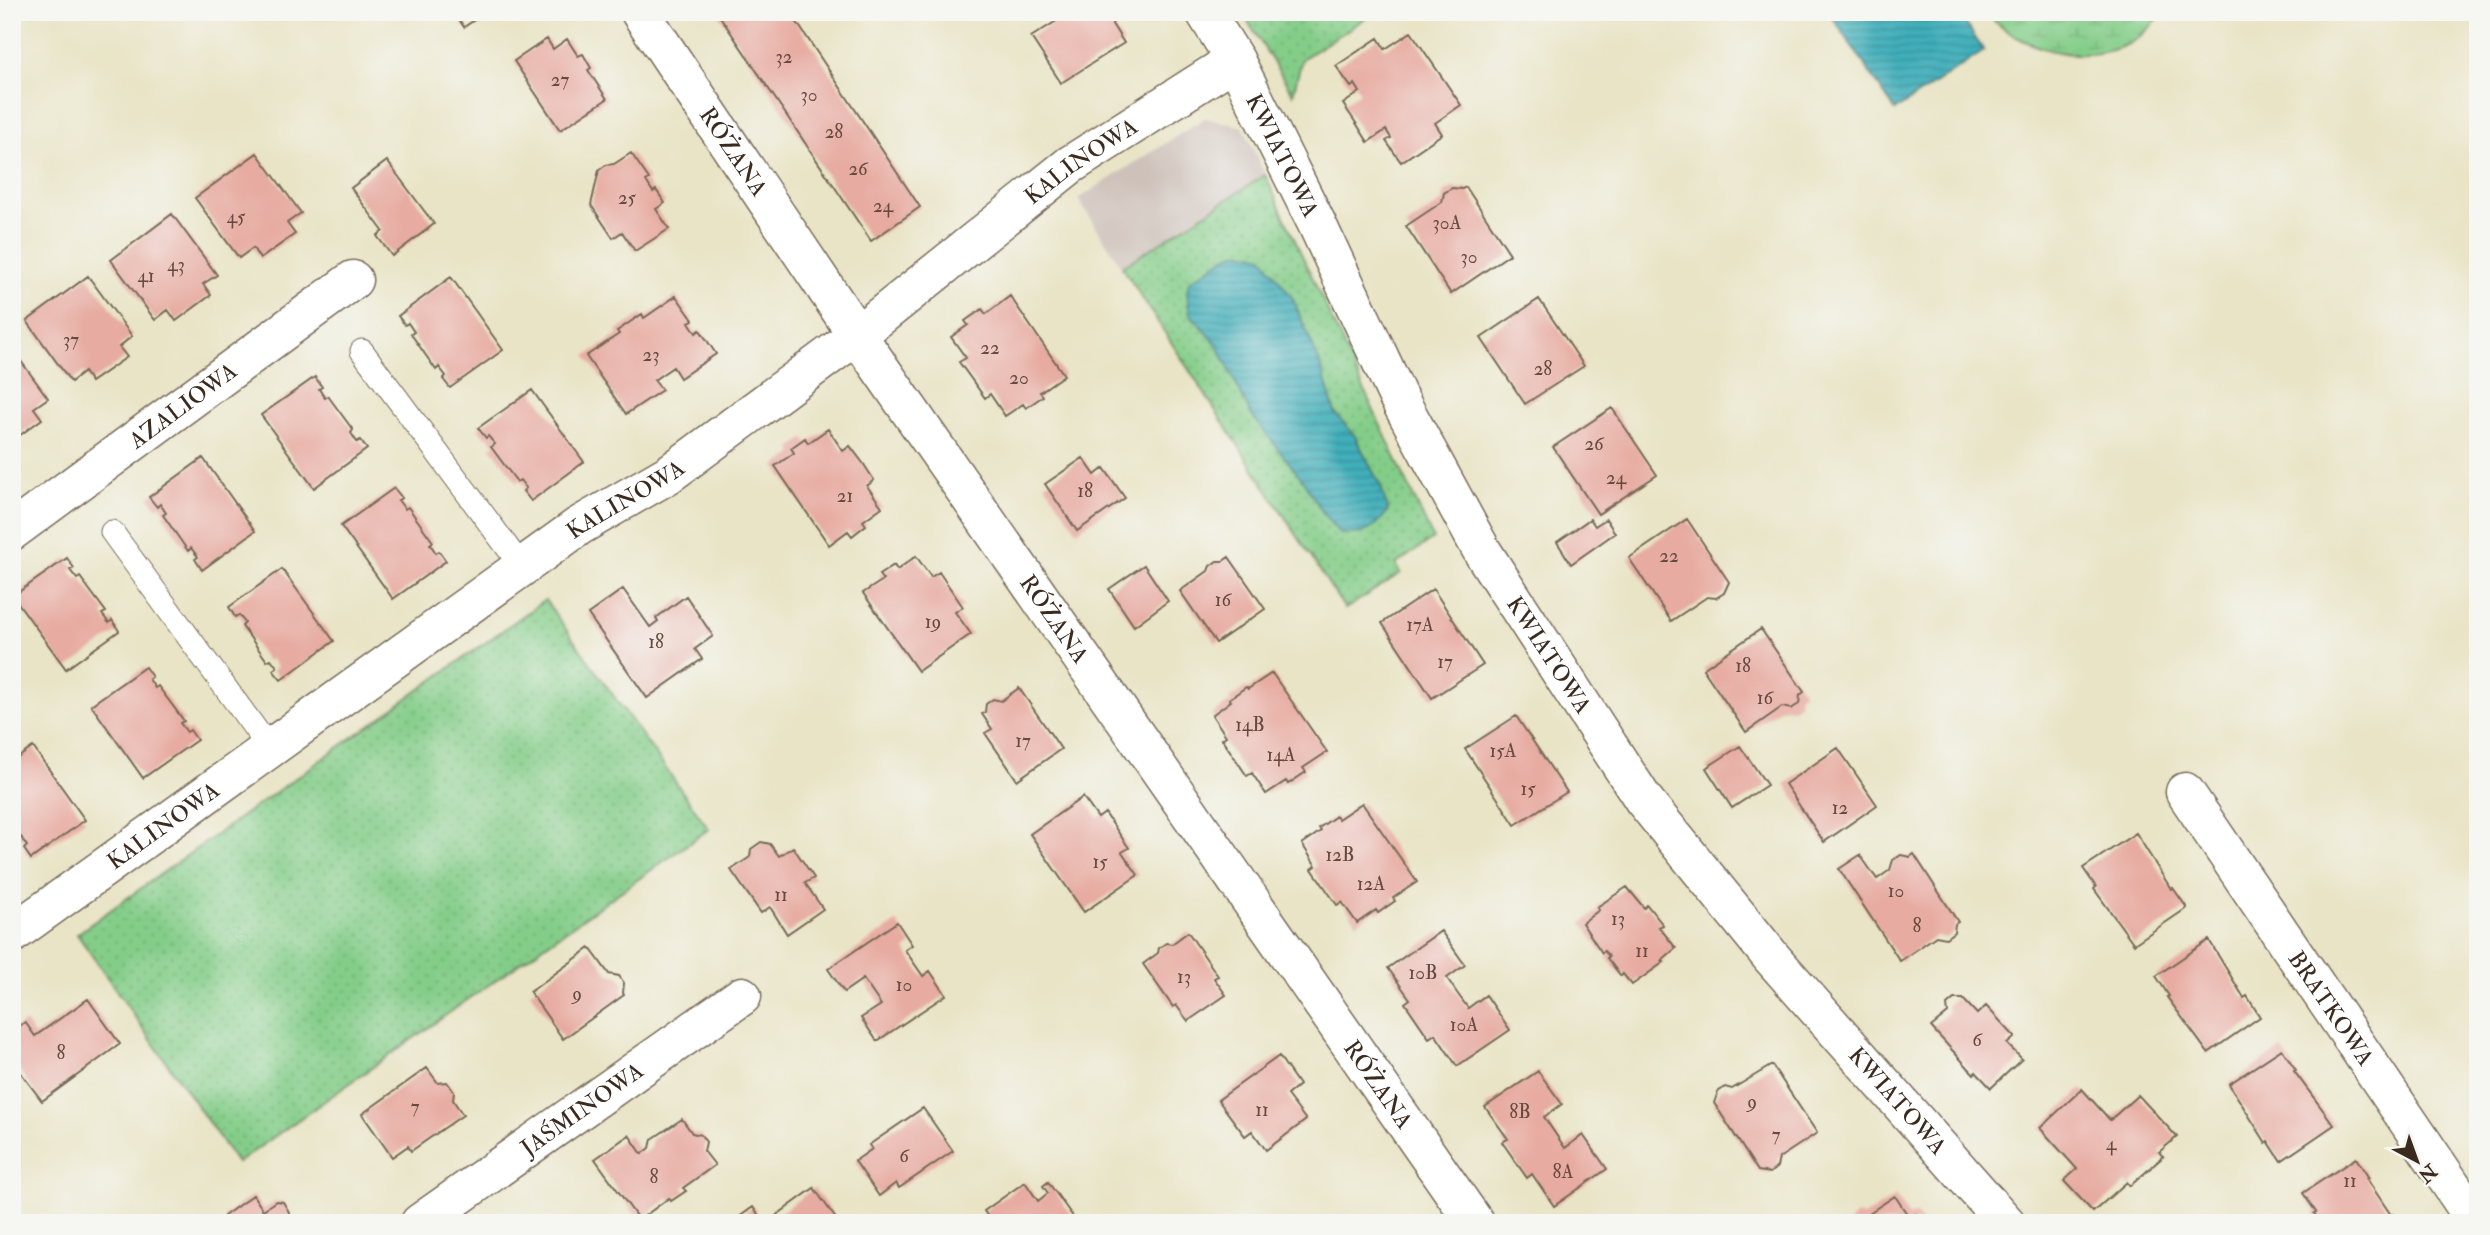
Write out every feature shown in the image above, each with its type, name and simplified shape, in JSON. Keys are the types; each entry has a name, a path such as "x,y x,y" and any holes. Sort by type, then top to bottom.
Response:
{"street":[{"name":"RÓŻANA","path":"640,12 857,335 1475,1223"},
{"name":"KWIATOWA","path":"1205,12 1235,60 1316,222 1397,395 1482,551 1643,799 1772,958 2006,1223"},
{"name":"KALINOWA","path":"14,929 579,526 669,474 857,335 1070,166 1235,60"},
{"name":"AZALIOWA","path":"12,531 353,280"},
{"name":"BRATKOWA","path":"2185,792 2477,1223"},
{"name":"JAŚMINOWA","path":"421,1223 742,996"}],"lane":[{"path":"362,351 522,567"},
{"path":"112,532 270,748"}],"shaded area":[{"path":"1205,118 1243,127 1265,175 1122,267 1078,199"}],"green space":[{"path":"1242,12 1375,12 1302,59 1293,94"},
{"path":"1985,12 2166,12 2130,43 2106,52 2087,54 2050,50 2032,44 2015,36"},
{"path":"1265,175 1433,539 1396,564 1401,573 1345,609 1122,267"},
{"path":"545,600 709,829 237,1163 77,934"}],"water":[{"path":"1829,12 1958,12 1984,51 1895,110"},
{"path":"1240,252 1262,256 1293,299 1321,366 1335,413 1355,436 1381,487 1388,511 1368,530 1356,534 1340,534 1325,516 1302,479 1250,413 1217,344 1190,314 1187,293 1189,282 1227,256"}],"building":[{"path":"454,12 486,12 464,27"},
{"path":"717,12 790,12 920,207 871,241"},
{"path":"1071,12 1111,12 1114,16 1112,24 1124,43 1061,83 1031,37"},
{"path":"1411,32 1461,105 1435,123 1442,134 1401,162 1386,141 1391,138 1386,130 1368,142 1343,104 1360,92 1355,84 1351,87 1336,66 1378,38 1385,49"},
{"path":"547,39 553,49 567,39 578,56 583,54 591,68 588,70 607,99 560,130 514,61"},
{"path":"257,153 301,213 287,223 295,234 260,259 253,248 239,258 195,198"},
{"path":"631,153 649,179 646,181 653,192 656,190 665,203 656,209 669,229 635,251 622,232 613,238 591,205 599,170"},
{"path":"387,161 434,224 392,256 377,236 383,231 351,188"},
{"path":"1466,187 1510,254 1451,294 1406,226 1442,202 1444,193 1452,188"},
{"path":"172,214 217,275 203,284 211,295 176,321 168,310 155,320 111,260"},
{"path":"88,276 132,336 119,347 127,357 91,382 84,372 71,382 27,321"},
{"path":"451,277 503,350 450,388 443,379 446,376 439,367 436,370 411,334 414,332 408,323 405,325 398,316"},
{"path":"676,296 693,320 689,322 696,333 700,330 716,354 680,378 673,367 654,380 662,390 626,414 586,356 619,334 617,331 642,314 644,318"},
{"path":"1010,296 1064,375 1040,392 1043,396 1026,408 1023,404 1005,416 990,394 985,398 959,362 966,358 951,337 968,325 965,321 982,309 986,314"},
{"path":"1539,299 1584,366 1525,404 1481,338"},
{"path":"12,349 48,398 34,408 42,419 12,441"},
{"path":"315,377 325,398 328,396 353,430 351,433 357,442 360,440 367,449 314,488 261,415"},
{"path":"532,390 584,462 531,501 523,491 526,488 520,480 517,482 491,447 495,444 478,428"},
{"path":"1612,408 1657,475 1598,514 1553,447"},
{"path":"828,429 843,451 850,446 863,463 874,480 867,486 882,507 863,521 866,525 852,536 848,531 829,545 775,466 794,453 791,448 805,438 808,443"},
{"path":"203,458 255,531 202,570 195,559 198,557 191,548 188,551 163,515 166,513 160,504 157,507 149,497"},
{"path":"1083,458 1095,475 1104,468 1125,498 1077,531 1045,484"},
{"path":"394,488 402,498 398,500 405,509 408,507 433,542 430,544 436,553 439,551 446,561 393,599 341,526"},
{"path":"1590,519 1595,526 1606,519 1615,533 1571,564 1557,542"},
{"path":"1687,519 1729,582 1724,593 1716,598 1707,597 1671,621 1629,558"},
{"path":"916,556 931,577 939,572 963,607 955,612 971,634 918,671 863,593 883,580 879,575 894,565 897,570"},
{"path":"1229,557 1265,609 1216,643 1180,591 1217,561"},
{"path":"67,558 74,568 70,570 77,579 80,577 106,612 102,614 109,623 112,620 119,631 66,669 13,596"},
{"path":"1144,565 1168,601 1134,626 1109,589"},
{"path":"282,569 334,641 281,680 273,670 277,667 271,659 267,661 242,626 245,623 239,615 235,617 229,607"},
{"path":"623,589 650,627 658,621 656,618 686,596 713,636 695,649 702,659 647,698 588,614"},
{"path":"1433,589 1483,665 1432,698 1382,623"},
{"path":"1761,629 1804,692 1800,695 1799,704 1791,709 1782,707 1746,732 1703,669"},
{"path":"145,667 155,688 158,686 184,721 180,723 187,732 190,730 197,740 143,778 91,705"},
{"path":"1272,673 1327,752 1303,768 1306,772 1266,794 1252,773 1247,776 1222,739 1226,736 1212,715 1246,687 1248,689"},
{"path":"1019,688 1061,749 1017,780 985,733 992,729 982,714 986,704 993,699 1001,701"},
{"path":"1516,716 1567,792 1515,825 1465,749"},
{"path":"1740,746 1767,785 1732,808 1706,768"},
{"path":"33,747 85,820 31,859 24,849 27,846 21,837 18,840 12,833 12,762"},
{"path":"1838,748 1877,805 1824,842 1785,784"},
{"path":"1083,797 1098,818 1105,813 1129,848 1122,852 1138,875 1084,912 1030,834"},
{"path":"1362,803 1417,882 1393,898 1395,901 1378,913 1376,910 1357,923 1342,902 1337,905 1312,869 1316,866 1302,844 1336,816 1338,819"},
{"path":"2136,833 2171,889 2173,888 2187,908 2134,944 2094,889 2096,887 2083,868"},
{"path":"761,842 770,844 779,856 793,847 814,878 805,883 823,909 787,934 770,907 761,913 731,870 750,857 751,849"},
{"path":"1914,854 1958,922 1954,932 1946,938 1936,936 1900,961 1839,869 1860,855 1877,879 1890,870 1893,860 1901,855 1910,857"},
{"path":"1627,887 1644,908 1647,905 1663,925 1659,927 1676,948 1662,960 1664,962 1632,985 1623,974 1621,976 1607,958 1609,956 1604,951 1602,953 1582,923 1599,910 1597,907"},
{"path":"897,922 912,945 905,950 923,976 930,971 946,995 877,1041 861,1018 881,1005 863,979 844,992 828,969"},
{"path":"1441,931 1465,965 1447,978 1457,993 1468,1008 1486,995 1510,1030 1457,1066 1435,1034 1429,1038 1405,1003 1410,999 1388,968"},
{"path":"1188,932 1218,976 1214,978 1226,995 1188,1021 1176,1005 1173,1007 1143,964 1166,943 1172,944"},
{"path":"2209,940 2244,998 2247,996 2260,1017 2208,1053 2167,997 2169,996 2156,976"},
{"path":"590,948 609,974 619,976 624,983 624,995 563,1039 530,992"},
{"path":"88,999 120,1044 42,1101 12,1061 12,1032 25,1022 35,1036"},
{"path":"1954,999 1963,999 1977,1014 1986,1006 2015,1037 2007,1044 2022,1059 1991,1088 1976,1072 1974,1074 1931,1027 1948,1013 1947,1005"},
{"path":"2282,1049 2296,1070 2294,1071 2334,1125 2281,1161 2268,1141 2266,1143 2229,1084"},
{"path":"1279,1056 1299,1085 1287,1095 1306,1120 1266,1150 1252,1131 1245,1136 1218,1100"},
{"path":"1772,1065 1817,1133 1779,1158 1777,1167 1770,1173 1758,1171 1714,1103 1718,1092 1725,1087 1732,1089"},
{"path":"427,1068 438,1083 447,1082 454,1092 453,1100 463,1115 411,1151 408,1146 392,1157 362,1114"},
{"path":"1538,1071 1562,1104 1544,1117 1565,1148 1583,1135 1607,1169 1554,1206 1532,1174 1527,1178 1502,1142 1508,1139 1485,1107"},
{"path":"2082,1089 2110,1120 2138,1095 2177,1137 2159,1152 2164,1156 2130,1186 2127,1182 2093,1212 2064,1181 2077,1169 2040,1128"},
{"path":"923,1108 953,1151 899,1188 896,1183 879,1196 855,1161 872,1149 869,1145"},
{"path":"682,1119 692,1133 701,1135 706,1142 704,1151 715,1165 683,1188 686,1191 671,1201 669,1198 639,1220 595,1159 629,1135 642,1154 650,1148 652,1139"},
{"path":"2356,1158 2369,1178 2367,1179 2399,1223 2320,1223 2303,1193"},
{"path":"1025,1182 1038,1201 1048,1193 1043,1186 1048,1182 1076,1221 992,1223 984,1211"},
{"path":"814,1188 839,1223 766,1223"},
{"path":"253,1195 263,1210 276,1201 283,1202 291,1223 228,1223 224,1216"},
{"path":"1895,1196 1909,1217 1916,1214 1922,1223 1848,1223 1856,1215 1863,1217"},
{"path":"753,1207 764,1223 731,1223"}]}
